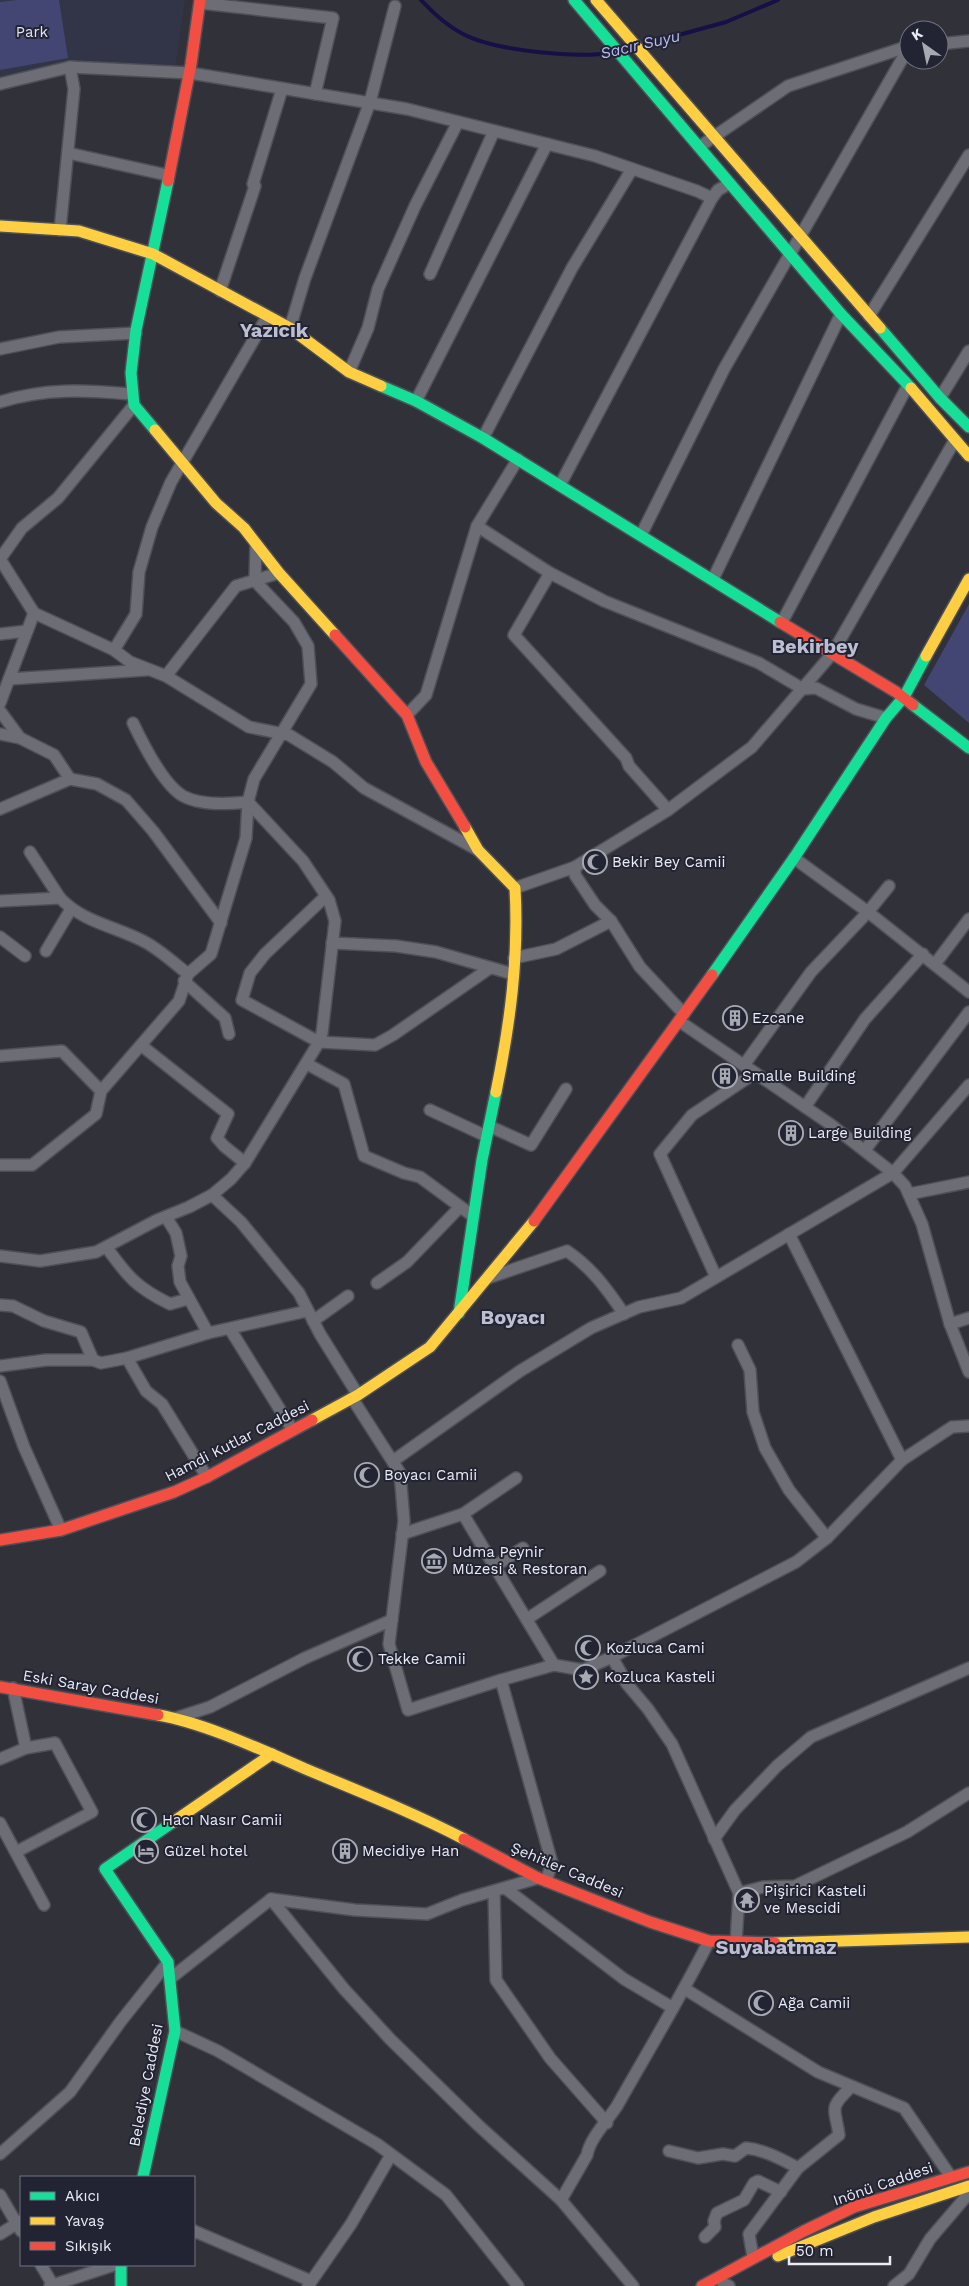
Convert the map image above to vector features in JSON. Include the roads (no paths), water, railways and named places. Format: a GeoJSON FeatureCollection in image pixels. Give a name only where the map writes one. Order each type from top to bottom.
{"type":"FeatureCollection","features":[{"type":"Feature","properties":{"kind":"street"},"geometry":{"type":"LineString","coordinates":[[574,0],[841,314],[886,360],[907,387],[969,456]]}},
{"type":"Feature","properties":{"kind":"street"},"geometry":{"type":"LineString","coordinates":[[596,0],[716,136],[940,398],[969,427]]}},
{"type":"Feature","properties":{"kind":"street"},"geometry":{"type":"LineString","coordinates":[[315,94],[333,18],[200,2],[190,73],[167,175],[136,333],[130,394],[134,405],[216,503],[244,528],[279,573],[407,715],[426,762],[478,850],[515,888],[516,920],[510,1023],[473,1216],[459,1313]]}},
{"type":"Feature","properties":{"kind":"street"},"geometry":{"type":"LineString","coordinates":[[290,328],[305,278],[370,102],[395,6]]}},
{"type":"Feature","properties":{"kind":"street"},"geometry":{"type":"LineString","coordinates":[[949,43],[969,41]]}},
{"type":"Feature","properties":{"kind":"street"},"geometry":{"type":"LineString","coordinates":[[699,147],[788,86],[899,49]]}},
{"type":"Feature","properties":{"kind":"street"},"geometry":{"type":"LineString","coordinates":[[641,535],[724,369],[899,63]]}},
{"type":"Feature","properties":{"kind":"street"},"geometry":{"type":"LineString","coordinates":[[60,230],[74,89],[70,67]]}},
{"type":"Feature","properties":{"kind":"street"},"geometry":{"type":"LineString","coordinates":[[0,84],[70,67],[190,73],[407,109],[547,144],[697,190],[712,198]]}},
{"type":"Feature","properties":{"kind":"street"},"geometry":{"type":"LineString","coordinates":[[220,291],[255,186],[253,184],[256,169],[282,89]]}},
{"type":"Feature","properties":{"kind":"street"},"geometry":{"type":"LineString","coordinates":[[349,372],[368,328],[378,289],[415,206],[458,122]]}},
{"type":"Feature","properties":{"kind":"street"},"geometry":{"type":"LineString","coordinates":[[430,274],[494,131]]}},
{"type":"Feature","properties":{"kind":"street"},"geometry":{"type":"LineString","coordinates":[[416,400],[547,144]]}},
{"type":"Feature","properties":{"kind":"street"},"geometry":{"type":"LineString","coordinates":[[68,153],[116,162],[167,175]]}},
{"type":"Feature","properties":{"kind":"street"},"geometry":{"type":"LineString","coordinates":[[869,316],[969,155]]}},
{"type":"Feature","properties":{"kind":"street"},"geometry":{"type":"LineString","coordinates":[[483,438],[572,268],[632,169]]}},
{"type":"Feature","properties":{"kind":"street"},"geometry":{"type":"LineString","coordinates":[[560,485],[712,198],[718,190],[729,184]]}},
{"type":"Feature","properties":{"kind":"street"},"geometry":{"type":"LineString","coordinates":[[0,226],[79,231],[152,254],[290,328],[349,372],[416,400],[483,438],[782,622],[904,698],[969,748]]}},
{"type":"Feature","properties":{"kind":"street"},"geometry":{"type":"LineString","coordinates":[[714,580],[841,314]]}},
{"type":"Feature","properties":{"kind":"street"},"geometry":{"type":"LineString","coordinates":[[114,650],[136,614],[142,563],[152,527],[171,482],[267,317]]}},
{"type":"Feature","properties":{"kind":"street"},"geometry":{"type":"LineString","coordinates":[[0,349],[59,337],[136,333]]}},
{"type":"Feature","properties":{"kind":"street"},"geometry":{"type":"LineString","coordinates":[[940,398],[969,351]]}},
{"type":"Feature","properties":{"kind":"street"},"geometry":{"type":"LineString","coordinates":[[782,622],[907,387]]}},
{"type":"Feature","properties":{"kind":"street"},"geometry":{"type":"LineString","coordinates":[[0,402],[29,393],[90,391],[130,394]]}},
{"type":"Feature","properties":{"kind":"street"},"geometry":{"type":"LineString","coordinates":[[134,405],[58,498],[22,528],[0,558],[3,567],[34,613],[114,650],[130,662],[166,676],[249,726],[289,735],[333,762],[364,788],[478,850]]}},
{"type":"Feature","properties":{"kind":"street"},"geometry":{"type":"LineString","coordinates":[[515,888],[574,867],[668,810],[752,748],[832,654],[954,440]]}},
{"type":"Feature","properties":{"kind":"street"},"geometry":{"type":"LineString","coordinates":[[407,715],[426,695],[477,526],[518,459]]}},
{"type":"Feature","properties":{"kind":"street"},"geometry":{"type":"LineString","coordinates":[[477,526],[550,573],[604,601],[759,663],[802,689],[816,688],[856,709],[886,718]]}},
{"type":"Feature","properties":{"kind":"street"},"geometry":{"type":"LineString","coordinates":[[0,1165],[32,1165],[96,1114],[101,1091],[142,1046],[179,1001],[186,978],[211,954],[246,838],[248,802],[254,779],[311,684],[308,646],[294,622],[255,581],[256,544]]}},
{"type":"Feature","properties":{"kind":"street"},"geometry":{"type":"LineString","coordinates":[[166,676],[236,586],[279,573]]}},
{"type":"Feature","properties":{"kind":"street"},"geometry":{"type":"LineString","coordinates":[[550,573],[514,635],[626,758],[629,766],[668,810]]}},
{"type":"Feature","properties":{"kind":"street","name":"Hamdi Kutlar Caddesi"},"geometry":{"type":"LineString","coordinates":[[0,1540],[61,1530],[174,1492],[208,1477],[292,1429],[355,1396],[430,1347],[534,1221],[794,858],[886,718],[904,698],[969,579]]}},
{"type":"Feature","properties":{"kind":"street"},"geometry":{"type":"LineString","coordinates":[[0,703],[34,613]]}},
{"type":"Feature","properties":{"kind":"street"},"geometry":{"type":"LineString","coordinates":[[0,634],[27,631]]}},
{"type":"Feature","properties":{"kind":"street"},"geometry":{"type":"LineString","coordinates":[[9,679],[150,670]]}},
{"type":"Feature","properties":{"kind":"street"},"geometry":{"type":"LineString","coordinates":[[0,711],[20,738]]}},
{"type":"Feature","properties":{"kind":"street"},"geometry":{"type":"LineString","coordinates":[[133,724],[159,771],[183,796],[218,806],[248,802]]}},
{"type":"Feature","properties":{"kind":"street"},"geometry":{"type":"LineString","coordinates":[[0,734],[20,738],[54,755],[70,779]]}},
{"type":"Feature","properties":{"kind":"street"},"geometry":{"type":"LineString","coordinates":[[0,809],[70,779],[97,784],[126,800],[153,831],[221,923]]}},
{"type":"Feature","properties":{"kind":"street"},"geometry":{"type":"LineString","coordinates":[[0,1256],[40,1261],[96,1252],[107,1248],[140,1228],[212,1194],[231,1179],[245,1163],[307,1064],[322,1033],[335,922],[326,896],[302,860],[248,802]]}},
{"type":"Feature","properties":{"kind":"street"},"geometry":{"type":"LineString","coordinates":[[30,852],[60,898],[70,909],[98,924],[126,932],[147,943],[186,978],[225,1018],[229,1034]]}},
{"type":"Feature","properties":{"kind":"street"},"geometry":{"type":"LineString","coordinates":[[794,858],[923,954],[969,992]]}},
{"type":"Feature","properties":{"kind":"street"},"geometry":{"type":"LineString","coordinates":[[574,867],[575,875],[590,897],[611,921],[640,967],[681,1017],[744,1065],[865,1150],[893,1173],[905,1186],[922,1224],[950,1324],[969,1372]]}},
{"type":"Feature","properties":{"kind":"street"},"geometry":{"type":"LineString","coordinates":[[744,1065],[811,972],[868,912],[889,886]]}},
{"type":"Feature","properties":{"kind":"street"},"geometry":{"type":"LineString","coordinates":[[326,896],[265,954],[250,973],[242,1000],[319,1042],[375,1045],[393,1035],[490,968]]}},
{"type":"Feature","properties":{"kind":"street"},"geometry":{"type":"LineString","coordinates":[[0,901],[60,898]]}},
{"type":"Feature","properties":{"kind":"street"},"geometry":{"type":"LineString","coordinates":[[46,950],[70,909]]}},
{"type":"Feature","properties":{"kind":"street"},"geometry":{"type":"LineString","coordinates":[[935,964],[969,919]]}},
{"type":"Feature","properties":{"kind":"street"},"geometry":{"type":"LineString","coordinates":[[514,958],[556,950],[611,921]]}},
{"type":"Feature","properties":{"kind":"street"},"geometry":{"type":"LineString","coordinates":[[0,937],[25,956]]}},
{"type":"Feature","properties":{"kind":"street"},"geometry":{"type":"LineString","coordinates":[[332,942],[396,946],[436,952],[513,974]]}},
{"type":"Feature","properties":{"kind":"street"},"geometry":{"type":"LineString","coordinates":[[805,1107],[865,1019],[923,954]]}},
{"type":"Feature","properties":{"kind":"street"},"geometry":{"type":"LineString","coordinates":[[865,1150],[969,1012]]}},
{"type":"Feature","properties":{"kind":"street"},"geometry":{"type":"LineString","coordinates":[[142,1046],[228,1114],[217,1138],[245,1163]]}},
{"type":"Feature","properties":{"kind":"street"},"geometry":{"type":"LineString","coordinates":[[0,1056],[62,1051],[101,1091]]}},
{"type":"Feature","properties":{"kind":"street"},"geometry":{"type":"LineString","coordinates":[[307,1064],[344,1084],[364,1156],[404,1173],[420,1177],[473,1216]]}},
{"type":"Feature","properties":{"kind":"street"},"geometry":{"type":"LineString","coordinates":[[716,1277],[660,1154],[692,1115],[756,1073]]}},
{"type":"Feature","properties":{"kind":"street"},"geometry":{"type":"LineString","coordinates":[[393,1461],[520,1371],[592,1328],[639,1308],[681,1298],[893,1173],[969,1084]]}},
{"type":"Feature","properties":{"kind":"street"},"geometry":{"type":"LineString","coordinates":[[430,1110],[531,1144],[566,1088]]}},
{"type":"Feature","properties":{"kind":"street"},"geometry":{"type":"LineString","coordinates":[[909,1194],[969,1182]]}},
{"type":"Feature","properties":{"kind":"street"},"geometry":{"type":"LineString","coordinates":[[212,1194],[241,1222],[299,1293],[310,1316],[400,1473],[404,1521],[390,1644],[408,1710],[501,1680],[554,1666],[583,1670],[612,1657],[796,1562],[827,1538],[902,1460],[952,1427],[969,1426]]}},
{"type":"Feature","properties":{"kind":"street"},"geometry":{"type":"LineString","coordinates":[[376,1283],[407,1262],[460,1207]]}},
{"type":"Feature","properties":{"kind":"street"},"geometry":{"type":"LineString","coordinates":[[166,1217],[176,1233],[181,1256],[178,1266],[180,1282],[208,1333]]}},
{"type":"Feature","properties":{"kind":"street"},"geometry":{"type":"LineString","coordinates":[[789,1234],[902,1460]]}},
{"type":"Feature","properties":{"kind":"street"},"geometry":{"type":"LineString","coordinates":[[107,1248],[133,1282],[143,1290],[170,1304],[188,1299]]}},
{"type":"Feature","properties":{"kind":"street"},"geometry":{"type":"LineString","coordinates":[[488,1278],[567,1251],[583,1262],[602,1281],[624,1314]]}},
{"type":"Feature","properties":{"kind":"street"},"geometry":{"type":"LineString","coordinates":[[0,1366],[46,1360],[93,1360],[102,1363],[127,1358],[208,1333],[310,1316],[348,1296]]}},
{"type":"Feature","properties":{"kind":"street"},"geometry":{"type":"LineString","coordinates":[[0,1306],[13,1306],[44,1321],[81,1332],[93,1360]]}},
{"type":"Feature","properties":{"kind":"street"},"geometry":{"type":"LineString","coordinates":[[950,1324],[969,1318]]}},
{"type":"Feature","properties":{"kind":"street"},"geometry":{"type":"LineString","coordinates":[[230,1329],[292,1429]]}},
{"type":"Feature","properties":{"kind":"street"},"geometry":{"type":"LineString","coordinates":[[738,1345],[750,1370],[753,1412],[765,1448],[789,1490],[827,1538]]}},
{"type":"Feature","properties":{"kind":"street"},"geometry":{"type":"LineString","coordinates":[[127,1358],[146,1391],[162,1404],[208,1477]]}},
{"type":"Feature","properties":{"kind":"street"},"geometry":{"type":"LineString","coordinates":[[0,1381],[24,1446],[61,1530]]}},
{"type":"Feature","properties":{"kind":"street"},"geometry":{"type":"LineString","coordinates":[[402,1534],[463,1514],[516,1478]]}},
{"type":"Feature","properties":{"kind":"street"},"geometry":{"type":"LineString","coordinates":[[463,1514],[554,1666]]}},
{"type":"Feature","properties":{"kind":"street"},"geometry":{"type":"LineString","coordinates":[[495,1566],[523,1548]]}},
{"type":"Feature","properties":{"kind":"street"},"geometry":{"type":"LineString","coordinates":[[526,1619],[600,1571]]}},
{"type":"Feature","properties":{"kind":"street"},"geometry":{"type":"LineString","coordinates":[[176,1718],[210,1707],[304,1658],[392,1620]]}},
{"type":"Feature","properties":{"kind":"street"},"geometry":{"type":"LineString","coordinates":[[612,1657],[627,1684],[648,1709],[672,1744],[739,1893],[736,1942]]}},
{"type":"Feature","properties":{"kind":"street"},"geometry":{"type":"LineString","coordinates":[[714,1840],[735,1810],[777,1766],[810,1737],[969,1668]]}},
{"type":"Feature","properties":{"kind":"street"},"geometry":{"type":"LineString","coordinates":[[171,1978],[271,1899],[355,1910],[427,1914],[462,1900],[542,1879],[552,1863],[501,1680]]}},
{"type":"Feature","properties":{"kind":"street","name":"Eski Saray Caddesi"},"geometry":{"type":"LineString","coordinates":[[0,1687],[176,1718]]}},
{"type":"Feature","properties":{"kind":"street"},"geometry":{"type":"LineString","coordinates":[[13,1688],[26,1748]]}},
{"type":"Feature","properties":{"kind":"street","name":"Şehitler Caddesi"},"geometry":{"type":"LineString","coordinates":[[176,1718],[272,1754],[434,1823],[542,1879],[650,1922],[709,1941],[797,1944],[969,1937]]}},
{"type":"Feature","properties":{"kind":"street"},"geometry":{"type":"LineString","coordinates":[[0,1759],[26,1748],[55,1743],[92,1812],[16,1852]]}},
{"type":"Feature","properties":{"kind":"street","name":"Belediye Caddesi"},"geometry":{"type":"LineString","coordinates":[[142,2176],[175,2030],[171,1978],[168,1962],[104,1869],[272,1754]]}},
{"type":"Feature","properties":{"kind":"street"},"geometry":{"type":"LineString","coordinates":[[739,1893],[762,1887],[795,1886],[907,1832],[969,1794]]}},
{"type":"Feature","properties":{"kind":"street"},"geometry":{"type":"LineString","coordinates":[[0,1823],[44,1905]]}},
{"type":"Feature","properties":{"kind":"street"},"geometry":{"type":"LineString","coordinates":[[499,1890],[624,1979],[673,2008]]}},
{"type":"Feature","properties":{"kind":"street"},"geometry":{"type":"LineString","coordinates":[[499,1890],[496,1980],[550,2058],[607,2122]]}},
{"type":"Feature","properties":{"kind":"street"},"geometry":{"type":"LineString","coordinates":[[271,1899],[344,1989],[390,2040],[478,2126],[561,2200],[634,2286]]}},
{"type":"Feature","properties":{"kind":"street"},"geometry":{"type":"LineString","coordinates":[[561,2200],[587,2155],[588,2149],[607,2122],[685,1989],[709,1941]]}},
{"type":"Feature","properties":{"kind":"street"},"geometry":{"type":"LineString","coordinates":[[0,2154],[70,2092],[121,2021],[168,1962]]}},
{"type":"Feature","properties":{"kind":"street"},"geometry":{"type":"LineString","coordinates":[[685,1989],[818,2072],[904,2108],[951,2177]]}},
{"type":"Feature","properties":{"kind":"street"},"geometry":{"type":"LineString","coordinates":[[175,2030],[218,2051],[391,2154],[446,2195],[518,2286]]}},
{"type":"Feature","properties":{"kind":"street"},"geometry":{"type":"LineString","coordinates":[[753,2257],[749,2234],[798,2168],[839,2136],[833,2110],[838,2100],[851,2087]]}},
{"type":"Feature","properties":{"kind":"street"},"geometry":{"type":"LineString","coordinates":[[669,2152],[698,2158],[723,2154],[735,2156],[746,2148],[754,2148],[772,2154],[798,2168]]}},
{"type":"Feature","properties":{"kind":"street"},"geometry":{"type":"LineString","coordinates":[[195,2231],[310,2284],[351,2224],[391,2154]]}},
{"type":"Feature","properties":{"kind":"street","name":"Inönü Caddesi"},"geometry":{"type":"LineString","coordinates":[[702,2286],[753,2257],[854,2207],[969,2172]]}},
{"type":"Feature","properties":{"kind":"street"},"geometry":{"type":"LineString","coordinates":[[705,2237],[715,2227],[714,2221],[717,2213],[744,2200],[754,2184],[758,2182],[766,2184],[782,2192]]}},
{"type":"Feature","properties":{"kind":"street"},"geometry":{"type":"LineString","coordinates":[[894,2286],[909,2274],[930,2239],[967,2193]]}},
{"type":"Feature","properties":{"kind":"street","name":"Inönü Caddesi"},"geometry":{"type":"LineString","coordinates":[[723,2285],[819,2238],[874,2217],[967,2193]]}},
{"type":"Feature","properties":{"kind":"street"},"geometry":{"type":"LineString","coordinates":[[0,2195],[20,2225],[0,2234]]}},
{"type":"Feature","properties":{"kind":"street"},"geometry":{"type":"LineString","coordinates":[[42,2266],[51,2285],[111,2266]]}},
{"type":"Feature","properties":{"kind":"street"},"geometry":{"type":"LineString","coordinates":[[121,2266],[121,2286]]}},
{"type":"Feature","properties":{"kind":"waterway","name":"Sacır Suyu"},"geometry":{"type":"LineString","coordinates":[[421,0],[451,27],[477,40],[536,52],[577,55],[611,53]]}},
{"type":"Feature","properties":{"kind":"waterway","name":"Sacır Suyu"},"geometry":{"type":"LineString","coordinates":[[642,45],[726,22],[778,0]]}},
{"type":"Feature","properties":{"kind":"place","name":"Bekir Bey Camii"},"geometry":{"type":"Point","coordinates":[595,862]}},
{"type":"Feature","properties":{"kind":"place","name":"Ezcane"},"geometry":{"type":"Point","coordinates":[735,1018]}},
{"type":"Feature","properties":{"kind":"place","name":"Smalle Building"},"geometry":{"type":"Point","coordinates":[725,1076]}},
{"type":"Feature","properties":{"kind":"place","name":"Large Building"},"geometry":{"type":"Point","coordinates":[791,1133]}},
{"type":"Feature","properties":{"kind":"place","name":"Boyacı Camii"},"geometry":{"type":"Point","coordinates":[367,1475]}},
{"type":"Feature","properties":{"kind":"place","name":"Udma Peynir Müzesi & Restoran"},"geometry":{"type":"Point","coordinates":[434,1561]}},
{"type":"Feature","properties":{"kind":"place","name":"Kozluca Cami"},"geometry":{"type":"Point","coordinates":[588,1648]}},
{"type":"Feature","properties":{"kind":"place","name":"Tekke Camii"},"geometry":{"type":"Point","coordinates":[360,1659]}},
{"type":"Feature","properties":{"kind":"place","name":"Kozluca Kasteli"},"geometry":{"type":"Point","coordinates":[586,1677]}},
{"type":"Feature","properties":{"kind":"place","name":"Hacı Nasır Camii"},"geometry":{"type":"Point","coordinates":[144,1820]}},
{"type":"Feature","properties":{"kind":"place","name":"Güzel hotel"},"geometry":{"type":"Point","coordinates":[146,1851]}},
{"type":"Feature","properties":{"kind":"place","name":"Mecidiye Han"},"geometry":{"type":"Point","coordinates":[345,1851]}},
{"type":"Feature","properties":{"kind":"place","name":"Pişirici Kasteli ve Mescidi"},"geometry":{"type":"Point","coordinates":[747,1900]}},
{"type":"Feature","properties":{"kind":"place","name":"Ağa Camii"},"geometry":{"type":"Point","coordinates":[761,2003]}},
{"type":"Feature","properties":{"kind":"district","name":"Yazıcık"},"geometry":{"type":"Point","coordinates":[274,330]}},
{"type":"Feature","properties":{"kind":"district","name":"Bekirbey"},"geometry":{"type":"Point","coordinates":[815,646]}},
{"type":"Feature","properties":{"kind":"district","name":"Boyacı"},"geometry":{"type":"Point","coordinates":[513,1317]}},
{"type":"Feature","properties":{"kind":"district","name":"Suyabatmaz"},"geometry":{"type":"Point","coordinates":[776,1947]}},
{"type":"Feature","properties":{"kind":"park label","name":"Park"},"geometry":{"type":"Point","coordinates":[32,32]}}]}
